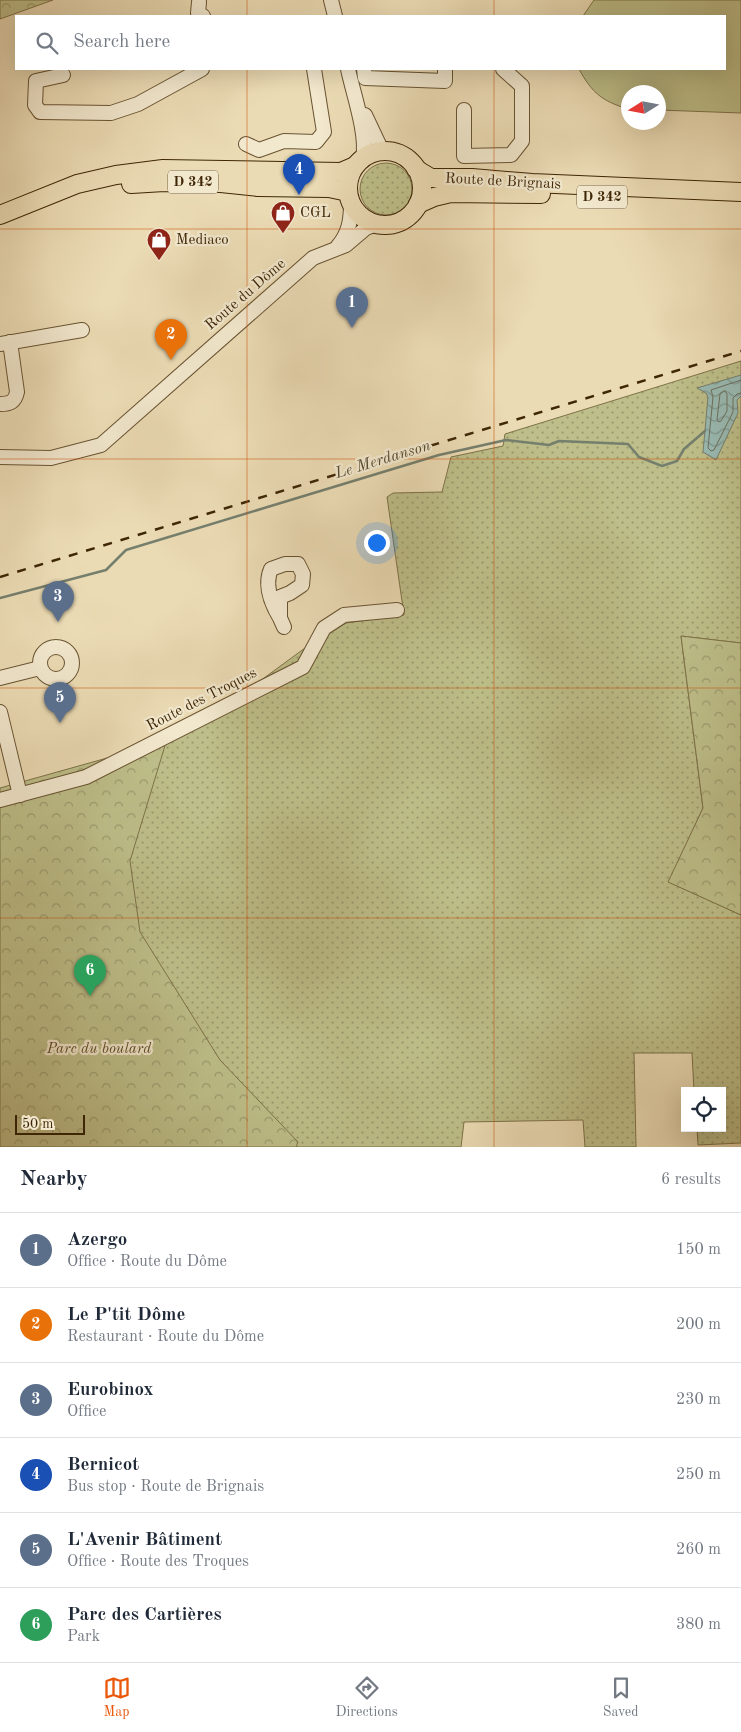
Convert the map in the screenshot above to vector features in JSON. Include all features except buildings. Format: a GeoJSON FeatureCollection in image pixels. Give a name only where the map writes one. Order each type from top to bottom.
{"type":"FeatureCollection","features":[{"type":"Feature","properties":{"kind":"main road"},"geometry":{"type":"LineString","coordinates":[[382,151],[395,152],[406,157],[416,169],[422,187],[418,204],[409,217],[400,223],[388,225],[366,220],[357,212],[350,197],[351,174],[359,162],[372,153],[382,151]]}},
{"type":"Feature","properties":{"kind":"main road","name":"D 342"},"geometry":{"type":"LineString","coordinates":[[3,212],[39,200],[77,184],[116,175],[163,169],[341,172],[359,162]]}},
{"type":"Feature","properties":{"kind":"main road","name":"Route de Brignais"},"geometry":{"type":"LineString","coordinates":[[416,169],[432,178],[472,178],[542,184],[741,192]]}},
{"type":"Feature","properties":{"kind":"main road","name":"D 342"},"geometry":{"type":"LineString","coordinates":[[39,200],[119,185],[164,182],[221,183],[258,187],[329,188],[350,197]]}},
{"type":"Feature","properties":{"kind":"main road","name":"Route de Brignais"},"geometry":{"type":"LineString","coordinates":[[418,204],[444,194],[468,192],[741,202]]}},
{"type":"Feature","properties":{"kind":"street"},"geometry":{"type":"LineString","coordinates":[[331,0],[335,15]]}},
{"type":"Feature","properties":{"kind":"street"},"geometry":{"type":"LineString","coordinates":[[199,2],[198,13],[201,15]]}},
{"type":"Feature","properties":{"kind":"street"},"geometry":{"type":"LineString","coordinates":[[64,75],[36,80],[36,105],[40,112],[111,114],[138,104],[200,70]]}},
{"type":"Feature","properties":{"kind":"street"},"geometry":{"type":"LineString","coordinates":[[246,144],[259,150],[284,141],[316,142],[324,132],[314,70]]}},
{"type":"Feature","properties":{"kind":"street"},"geometry":{"type":"LineString","coordinates":[[348,70],[364,136],[365,149],[359,162]]}},
{"type":"Feature","properties":{"kind":"street"},"geometry":{"type":"LineString","coordinates":[[364,70],[365,78],[445,81],[445,70]]}},
{"type":"Feature","properties":{"kind":"street"},"geometry":{"type":"LineString","coordinates":[[464,110],[464,156],[511,155],[522,141],[522,86],[504,70]]}},
{"type":"Feature","properties":{"kind":"street"},"geometry":{"type":"LineString","coordinates":[[352,89],[382,151]]}},
{"type":"Feature","properties":{"kind":"street"},"geometry":{"type":"LineString","coordinates":[[336,248],[347,232],[351,219],[350,197]]}},
{"type":"Feature","properties":{"kind":"street","name":"Route du Dôme"},"geometry":{"type":"LineString","coordinates":[[0,457],[51,458],[101,445],[313,258],[346,244],[366,228],[377,224]]}},
{"type":"Feature","properties":{"kind":"street"},"geometry":{"type":"LineString","coordinates":[[0,404],[10,404],[16,398],[17,392],[5,343],[82,330]]}},
{"type":"Feature","properties":{"kind":"street","name":"Route des Troques"},"geometry":{"type":"LineString","coordinates":[[0,800],[86,777],[303,667],[324,628],[344,615],[397,610]]}},
{"type":"Feature","properties":{"kind":"street"},"geometry":{"type":"LineString","coordinates":[[0,678],[40,668]]}},
{"type":"Feature","properties":{"kind":"street"},"geometry":{"type":"LineString","coordinates":[[0,712],[20,795]]}},
{"type":"Feature","properties":{"kind":"green space"},"geometry":{"type":"Polygon","coordinates":[[[0,0],[53,0],[0,19],[0,0]]]}},
{"type":"Feature","properties":{"kind":"green space"},"geometry":{"type":"Polygon","coordinates":[[[594,0],[741,0],[741,113],[666,110],[666,85],[621,85],[621,107],[604,99],[593,90],[580,70],[726,70],[726,15],[584,15],[594,0]]]}},
{"type":"Feature","properties":{"kind":"green space"},"geometry":{"type":"Polygon","coordinates":[[[386,163],[396,165],[404,171],[410,179],[412,189],[410,199],[404,207],[396,213],[386,215],[376,213],[368,207],[362,199],[360,189],[362,179],[368,171],[376,165],[386,163]]]}},
{"type":"Feature","properties":{"kind":"green space"},"geometry":{"type":"Polygon","coordinates":[[[741,361],[741,643],[681,636],[703,808],[669,882],[741,915],[741,1143],[698,1145],[697,1132],[726,1132],[726,1087],[694,1087],[692,1053],[634,1053],[636,1147],[585,1147],[583,1120],[464,1122],[461,1147],[0,1147],[0,800],[200,725],[305,648],[346,623],[404,615],[387,497],[393,493],[442,492],[451,457],[503,446],[505,434],[741,361]]]}},
{"type":"Feature","properties":{"kind":"green space"},"geometry":{"type":"Polygon","coordinates":[[[681,636],[741,643],[741,915],[668,882],[703,808],[681,636]]]}},
{"type":"Feature","properties":{"kind":"green space","name":"Parc du boulard"},"geometry":{"type":"Polygon","coordinates":[[[167,739],[130,861],[140,932],[220,1060],[298,1142],[296,1147],[0,1147],[0,788],[150,746],[167,739]]]}},
{"type":"Feature","properties":{"kind":"water"},"geometry":{"type":"Polygon","coordinates":[[[741,375],[741,396],[737,400],[738,413],[716,460],[703,452],[708,397],[706,393],[697,388],[741,375]]]}},
{"type":"Feature","properties":{"kind":"waterway","name":"Le Merdanson"},"geometry":{"type":"LineString","coordinates":[[0,598],[106,570],[126,550],[439,455],[506,440],[549,445],[559,441],[628,444],[639,457],[662,466],[677,461],[684,449],[705,431]]}},
{"type":"Feature","properties":{"kind":"railway"},"geometry":{"type":"LineString","coordinates":[[0,577],[741,351]]}},
{"type":"Feature","properties":{"kind":"place","name":"Bernicot"},"geometry":{"type":"Point","coordinates":[299,195]}},
{"type":"Feature","properties":{"kind":"place","name":"CGL"},"geometry":{"type":"Point","coordinates":[283,234]}},
{"type":"Feature","properties":{"kind":"place","name":"Mediaco"},"geometry":{"type":"Point","coordinates":[159,261]}},
{"type":"Feature","properties":{"kind":"place","name":"Azergo"},"geometry":{"type":"Point","coordinates":[352,328]}},
{"type":"Feature","properties":{"kind":"place","name":"Le P'tit Dôme"},"geometry":{"type":"Point","coordinates":[171,360]}},
{"type":"Feature","properties":{"kind":"place","name":"Eurobinox"},"geometry":{"type":"Point","coordinates":[58,622]}},
{"type":"Feature","properties":{"kind":"place","name":"L'Avenir Bâtiment"},"geometry":{"type":"Point","coordinates":[60,723]}},
{"type":"Feature","properties":{"kind":"place","name":"Parc des Cartières"},"geometry":{"type":"Point","coordinates":[90,996]}}]}
